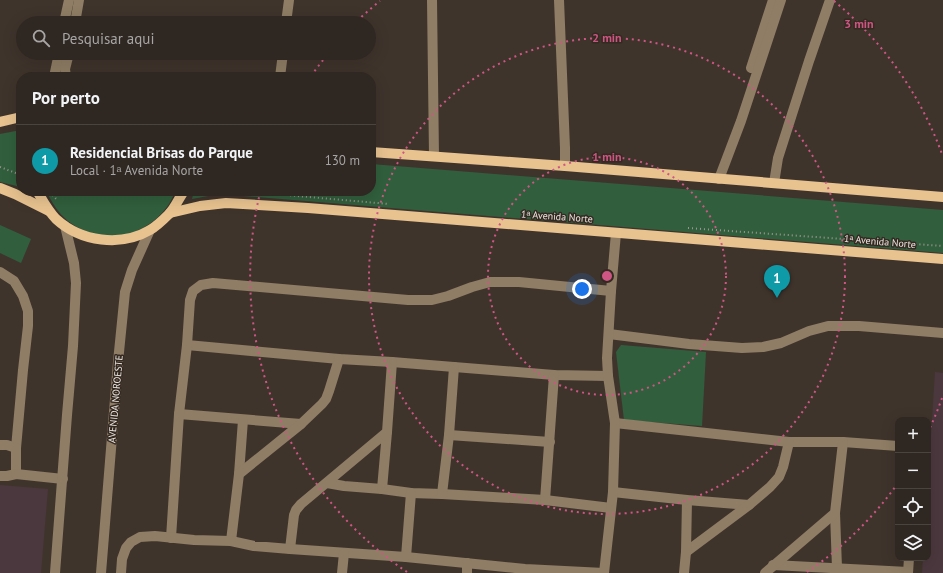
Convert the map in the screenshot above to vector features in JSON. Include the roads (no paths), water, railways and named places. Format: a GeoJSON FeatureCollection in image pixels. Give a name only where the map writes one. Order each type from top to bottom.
{"type":"FeatureCollection","features":[{"type":"Feature","properties":{"kind":"main road"},"geometry":{"type":"LineString","coordinates":[[0,122],[16,118]]}},
{"type":"Feature","properties":{"kind":"main road"},"geometry":{"type":"LineString","coordinates":[[376,152],[565,166],[943,197]]}},
{"type":"Feature","properties":{"kind":"main road"},"geometry":{"type":"LineString","coordinates":[[0,188],[16,194]]}},
{"type":"Feature","properties":{"kind":"main road"},"geometry":{"type":"LineString","coordinates":[[19,196],[49,211]]}},
{"type":"Feature","properties":{"kind":"main road"},"geometry":{"type":"LineString","coordinates":[[40,196],[49,211],[65,226],[85,236],[107,240],[130,238],[150,230],[170,213],[181,196]]}},
{"type":"Feature","properties":{"kind":"main road","name":"1ᵃ Avenida Norte"},"geometry":{"type":"LineString","coordinates":[[170,213],[200,206],[226,203],[616,232],[943,259]]}},
{"type":"Feature","properties":{"kind":"street"},"geometry":{"type":"LineString","coordinates":[[66,16],[69,0]]}},
{"type":"Feature","properties":{"kind":"street"},"geometry":{"type":"LineString","coordinates":[[76,16],[79,0]]}},
{"type":"Feature","properties":{"kind":"street"},"geometry":{"type":"LineString","coordinates":[[287,16],[289,0]]}},
{"type":"Feature","properties":{"kind":"street"},"geometry":{"type":"LineString","coordinates":[[432,0],[434,156]]}},
{"type":"Feature","properties":{"kind":"street"},"geometry":{"type":"LineString","coordinates":[[559,0],[565,166]]}},
{"type":"Feature","properties":{"kind":"street"},"geometry":{"type":"LineString","coordinates":[[717,179],[773,0]]}},
{"type":"Feature","properties":{"kind":"street"},"geometry":{"type":"LineString","coordinates":[[717,179],[741,122],[781,0]]}},
{"type":"Feature","properties":{"kind":"street"},"geometry":{"type":"LineString","coordinates":[[774,184],[778,158],[830,0]]}},
{"type":"Feature","properties":{"kind":"street"},"geometry":{"type":"LineString","coordinates":[[55,72],[58,60]]}},
{"type":"Feature","properties":{"kind":"street"},"geometry":{"type":"LineString","coordinates":[[65,72],[67,60]]}},
{"type":"Feature","properties":{"kind":"street"},"geometry":{"type":"LineString","coordinates":[[281,72],[282,60]]}},
{"type":"Feature","properties":{"kind":"street"},"geometry":{"type":"LineString","coordinates":[[56,573],[73,346],[76,283],[74,263],[65,226]]}},
{"type":"Feature","properties":{"kind":"street","name":"AVENIDA NOROESTE"},"geometry":{"type":"LineString","coordinates":[[101,573],[125,292],[132,270],[150,230]]}},
{"type":"Feature","properties":{"kind":"street"},"geometry":{"type":"LineString","coordinates":[[121,573],[122,559],[126,548],[131,542],[147,536],[231,541],[254,546],[406,557],[467,568],[604,573],[613,492],[615,423],[608,376],[607,358],[616,232]]}},
{"type":"Feature","properties":{"kind":"street"},"geometry":{"type":"LineString","coordinates":[[0,272],[14,281],[28,311],[28,326],[16,448],[16,474]]}},
{"type":"Feature","properties":{"kind":"street"},"geometry":{"type":"LineString","coordinates":[[171,538],[190,300],[193,291],[201,285],[213,283],[408,300],[432,300],[490,282],[519,282],[611,291]]}},
{"type":"Feature","properties":{"kind":"street"},"geometry":{"type":"LineString","coordinates":[[608,334],[689,344],[749,348],[781,343],[809,331],[828,326],[859,326],[943,333]]}},
{"type":"Feature","properties":{"kind":"street"},"geometry":{"type":"LineString","coordinates":[[187,345],[339,359],[554,375],[608,376]]}},
{"type":"Feature","properties":{"kind":"street"},"geometry":{"type":"LineString","coordinates":[[239,474],[322,404],[326,398],[339,359]]}},
{"type":"Feature","properties":{"kind":"street"},"geometry":{"type":"LineString","coordinates":[[382,489],[388,432],[392,362]]}},
{"type":"Feature","properties":{"kind":"street"},"geometry":{"type":"LineString","coordinates":[[442,494],[449,435],[454,367]]}},
{"type":"Feature","properties":{"kind":"street"},"geometry":{"type":"LineString","coordinates":[[545,500],[554,375]]}},
{"type":"Feature","properties":{"kind":"street"},"geometry":{"type":"LineString","coordinates":[[180,414],[300,424]]}},
{"type":"Feature","properties":{"kind":"street"},"geometry":{"type":"LineString","coordinates":[[231,541],[239,474],[243,420]]}},
{"type":"Feature","properties":{"kind":"street"},"geometry":{"type":"LineString","coordinates":[[615,423],[790,442],[843,442],[895,446]]}},
{"type":"Feature","properties":{"kind":"street"},"geometry":{"type":"LineString","coordinates":[[290,549],[294,515],[301,504],[388,432]]}},
{"type":"Feature","properties":{"kind":"street"},"geometry":{"type":"LineString","coordinates":[[449,435],[550,442]]}},
{"type":"Feature","properties":{"kind":"street"},"geometry":{"type":"LineString","coordinates":[[686,552],[749,504],[779,477],[790,442]]}},
{"type":"Feature","properties":{"kind":"street"},"geometry":{"type":"LineString","coordinates":[[837,568],[835,513],[843,442]]}},
{"type":"Feature","properties":{"kind":"street"},"geometry":{"type":"LineString","coordinates":[[0,445],[7,445],[16,448]]}},
{"type":"Feature","properties":{"kind":"street"},"geometry":{"type":"LineString","coordinates":[[0,476],[16,474],[63,479]]}},
{"type":"Feature","properties":{"kind":"street"},"geometry":{"type":"LineString","coordinates":[[327,484],[411,493],[545,500],[611,508]]}},
{"type":"Feature","properties":{"kind":"street"},"geometry":{"type":"LineString","coordinates":[[613,492],[687,500],[749,504]]}},
{"type":"Feature","properties":{"kind":"street"},"geometry":{"type":"LineString","coordinates":[[406,557],[411,493]]}},
{"type":"Feature","properties":{"kind":"street"},"geometry":{"type":"LineString","coordinates":[[684,573],[687,500]]}},
{"type":"Feature","properties":{"kind":"street"},"geometry":{"type":"LineString","coordinates":[[765,573],[835,513]]}},
{"type":"Feature","properties":{"kind":"street"},"geometry":{"type":"LineString","coordinates":[[342,573],[344,553]]}},
{"type":"Feature","properties":{"kind":"street"},"geometry":{"type":"LineString","coordinates":[[773,565],[908,573],[910,561]]}},
{"type":"Feature","properties":{"kind":"place","name":"Residencial Brisas do Parque"},"geometry":{"type":"Point","coordinates":[777,298]}}]}
